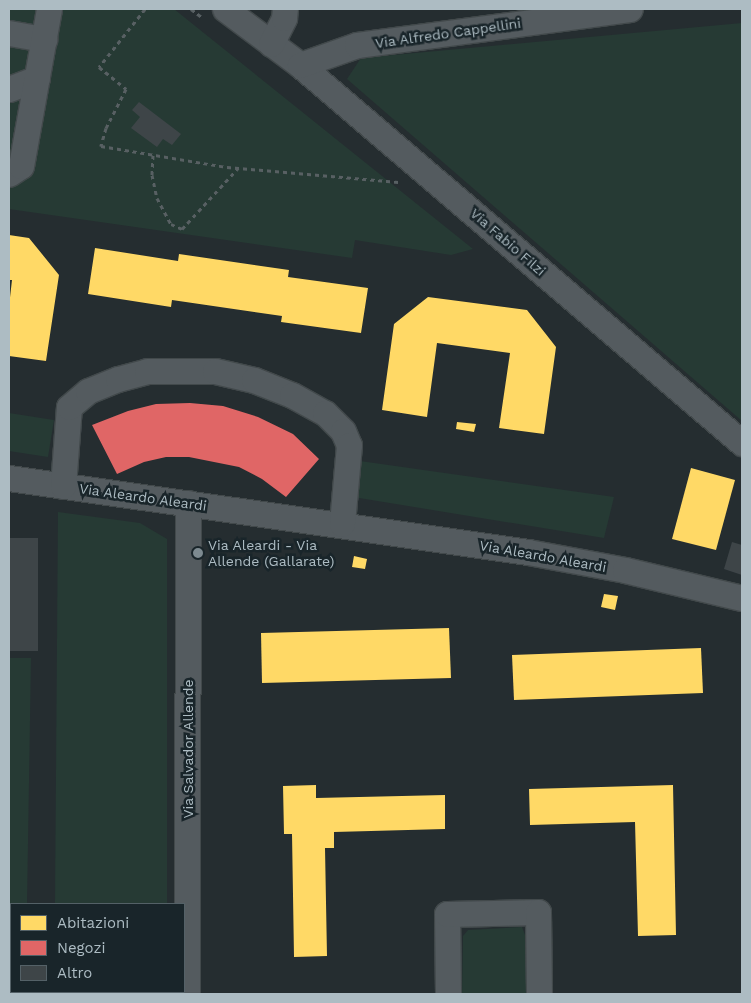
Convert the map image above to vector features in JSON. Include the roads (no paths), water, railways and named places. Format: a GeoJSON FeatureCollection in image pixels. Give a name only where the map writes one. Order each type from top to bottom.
{"type":"FeatureCollection","features":[{"type":"Feature","properties":{"kind":"street"},"geometry":{"type":"LineString","coordinates":[[9,174],[21,166],[49,9]]}},
{"type":"Feature","properties":{"kind":"street","name":"Via Fabio Filzi"},"geometry":{"type":"LineString","coordinates":[[226,9],[300,65],[742,443]]}},
{"type":"Feature","properties":{"kind":"street"},"geometry":{"type":"LineString","coordinates":[[271,44],[284,18],[285,9]]}},
{"type":"Feature","properties":{"kind":"street","name":"Via Alfredo Cappellini"},"geometry":{"type":"LineString","coordinates":[[300,65],[357,45],[512,16],[628,9]]}},
{"type":"Feature","properties":{"kind":"street"},"geometry":{"type":"LineString","coordinates":[[9,33],[44,39]]}},
{"type":"Feature","properties":{"kind":"street"},"geometry":{"type":"LineString","coordinates":[[9,89],[37,78]]}},
{"type":"Feature","properties":{"kind":"street","name":"Via Aleardo Aleardi"},"geometry":{"type":"LineString","coordinates":[[63,486],[69,407],[88,391],[118,379],[147,371],[215,371],[254,380],[292,395],[325,413],[343,431],[349,445],[342,524]]}},
{"type":"Feature","properties":{"kind":"street","name":"Via Aleardo Aleardi"},"geometry":{"type":"LineString","coordinates":[[9,478],[528,552],[625,570],[742,598]]}},
{"type":"Feature","properties":{"kind":"street","name":"Via Salvador Allende"},"geometry":{"type":"LineString","coordinates":[[187,994],[188,503]]}},
{"type":"Feature","properties":{"kind":"street"},"geometry":{"type":"LineString","coordinates":[[448,994],[447,914],[538,912],[539,994]]}},
{"type":"Feature","properties":{"kind":"place","name":"Via Aleardi - Via Allende (Gallarate)"},"geometry":{"type":"Point","coordinates":[198,553]}}]}
